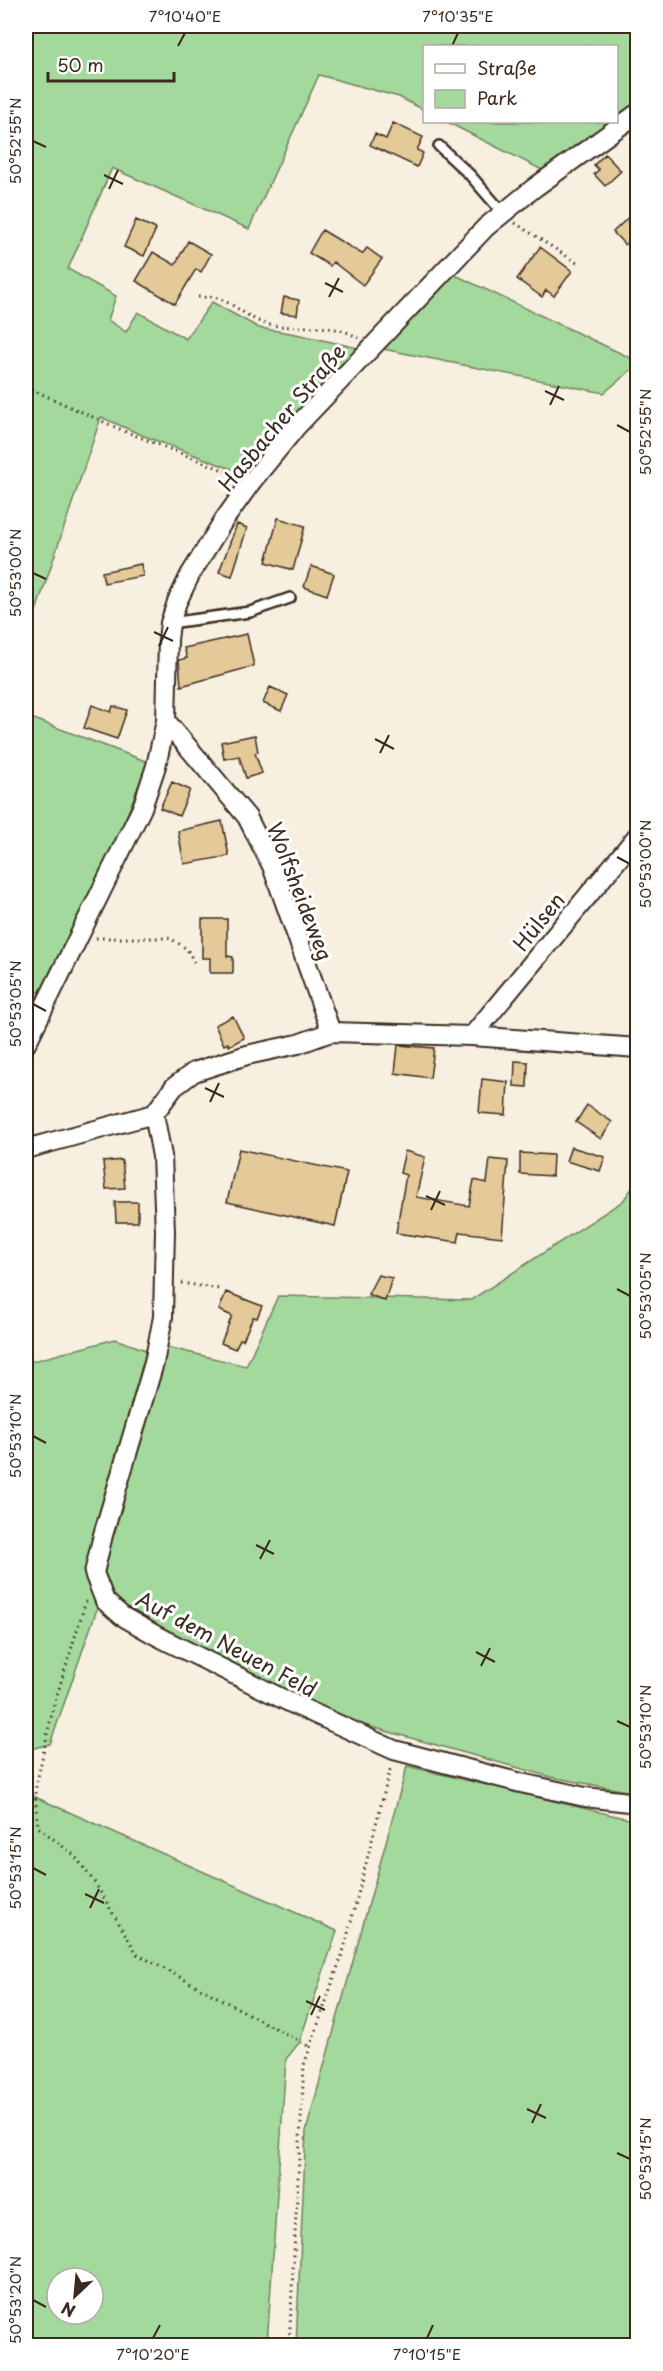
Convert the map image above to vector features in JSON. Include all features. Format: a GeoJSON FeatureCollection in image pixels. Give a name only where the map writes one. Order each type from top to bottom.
{"type":"FeatureCollection","features":[{"type":"Feature","properties":{"kind":"street","name":"Hasbacher Straße"},"geometry":{"type":"LineString","coordinates":[[26,1044],[142,808],[156,766],[166,721],[167,649],[170,623],[177,602],[196,566],[252,481],[296,428],[470,243],[503,213],[638,113]]}},
{"type":"Feature","properties":{"kind":"street","name":"Wolfsheideweg"},"geometry":{"type":"LineString","coordinates":[[166,721],[248,817],[272,866],[331,1032]]}},
{"type":"Feature","properties":{"kind":"street","name":"Hülsen"},"geometry":{"type":"LineString","coordinates":[[472,1036],[638,835]]}},
{"type":"Feature","properties":{"kind":"street"},"geometry":{"type":"LineString","coordinates":[[26,1149],[154,1114],[174,1087],[194,1072],[247,1055],[298,1044],[331,1032],[472,1036],[638,1048]]}},
{"type":"Feature","properties":{"kind":"street"},"geometry":{"type":"LineString","coordinates":[[94,1573],[154,1363],[163,1317],[165,1281],[162,1156],[154,1114]]}},
{"type":"Feature","properties":{"kind":"street","name":"Auf dem Neuen Feld"},"geometry":{"type":"LineString","coordinates":[[94,1573],[105,1601],[131,1621],[289,1702],[394,1750],[585,1797],[638,1803]]}},
{"type":"Feature","properties":{"kind":"lane"},"geometry":{"type":"LineString","coordinates":[[439,146],[470,175],[503,213]]}},
{"type":"Feature","properties":{"kind":"lane"},"geometry":{"type":"LineString","coordinates":[[170,623],[250,612],[290,598]]}},
{"type":"Feature","properties":{"kind":"path"},"geometry":{"type":"LineString","coordinates":[[503,213],[522,228],[576,262]]}},
{"type":"Feature","properties":{"kind":"path"},"geometry":{"type":"LineString","coordinates":[[198,297],[217,298],[260,322],[271,325],[330,328],[349,332],[371,347]]}},
{"type":"Feature","properties":{"kind":"path"},"geometry":{"type":"LineString","coordinates":[[26,387],[124,431],[252,481]]}},
{"type":"Feature","properties":{"kind":"path"},"geometry":{"type":"LineString","coordinates":[[77,938],[170,938],[187,949],[194,962]]}},
{"type":"Feature","properties":{"kind":"path"},"geometry":{"type":"LineString","coordinates":[[165,1281],[220,1289]]}},
{"type":"Feature","properties":{"kind":"path"},"geometry":{"type":"LineString","coordinates":[[94,1573],[53,1708],[35,1791],[38,1827],[75,1857],[95,1883],[137,1954],[310,2047]]}},
{"type":"Feature","properties":{"kind":"path"},"geometry":{"type":"LineString","coordinates":[[289,2346],[304,2065],[344,1949],[385,1796],[394,1750]]}},
{"type":"Feature","properties":{"kind":"green space"},"geometry":{"type":"Polygon","coordinates":[[[26,26],[637,26],[637,120],[558,178],[449,123],[618,123],[618,45],[423,45],[423,109],[399,97],[319,75],[249,229],[112,168],[68,269],[116,296],[108,320],[126,332],[138,312],[186,339],[212,302],[259,328],[358,348],[245,474],[144,436],[101,417],[26,641],[26,26]]]}},
{"type":"Feature","properties":{"kind":"green space"},"geometry":{"type":"Polygon","coordinates":[[[451,273],[637,361],[637,365],[604,393],[383,349],[451,273]]]}},
{"type":"Feature","properties":{"kind":"green space"},"geometry":{"type":"Polygon","coordinates":[[[26,716],[148,762],[121,830],[26,1020],[26,716]]]}},
{"type":"Feature","properties":{"kind":"green space"},"geometry":{"type":"Polygon","coordinates":[[[637,1181],[637,1793],[551,1777],[357,1723],[167,1636],[116,1601],[105,1573],[108,1538],[166,1347],[246,1366],[278,1296],[471,1300],[623,1201],[637,1181]]]}},
{"type":"Feature","properties":{"kind":"green space"},"geometry":{"type":"Polygon","coordinates":[[[115,1339],[146,1350],[92,1558],[90,1582],[97,1609],[50,1744],[26,1750],[26,1363],[115,1339]]]}},
{"type":"Feature","properties":{"kind":"green space"},"geometry":{"type":"Polygon","coordinates":[[[407,1766],[637,1821],[637,2345],[296,2345],[306,2131],[407,1766]]]}},
{"type":"Feature","properties":{"kind":"green space"},"geometry":{"type":"Polygon","coordinates":[[[26,1793],[337,1931],[299,2043],[286,2059],[267,2345],[26,2345],[26,1793]]]}},
{"type":"Feature","properties":{"kind":"building"},"geometry":{"type":"Polygon","coordinates":[[[393,123],[423,137],[417,150],[423,153],[417,167],[370,145],[375,134],[386,139],[393,123]]]}},
{"type":"Feature","properties":{"kind":"building"},"geometry":{"type":"Polygon","coordinates":[[[605,154],[621,171],[605,186],[594,174],[599,170],[594,165],[605,154]]]}},
{"type":"Feature","properties":{"kind":"building"},"geometry":{"type":"Polygon","coordinates":[[[638,208],[638,233],[625,245],[613,232],[638,208]]]}},
{"type":"Feature","properties":{"kind":"building"},"geometry":{"type":"Polygon","coordinates":[[[136,220],[156,229],[144,256],[124,247],[136,220]]]}},
{"type":"Feature","properties":{"kind":"building"},"geometry":{"type":"Polygon","coordinates":[[[322,230],[362,254],[367,248],[382,259],[363,285],[333,262],[330,266],[309,253],[322,230]]]}},
{"type":"Feature","properties":{"kind":"building"},"geometry":{"type":"Polygon","coordinates":[[[188,241],[211,254],[201,272],[196,269],[175,304],[136,281],[153,252],[175,265],[188,241]]]}},
{"type":"Feature","properties":{"kind":"building"},"geometry":{"type":"Polygon","coordinates":[[[540,247],[572,271],[554,296],[546,290],[542,297],[517,279],[540,247]]]}},
{"type":"Feature","properties":{"kind":"building"},"geometry":{"type":"Polygon","coordinates":[[[284,297],[299,300],[297,315],[281,313],[284,297]]]}},
{"type":"Feature","properties":{"kind":"building"},"geometry":{"type":"Polygon","coordinates":[[[278,518],[305,526],[293,570],[266,562],[278,518]]]}},
{"type":"Feature","properties":{"kind":"building"},"geometry":{"type":"Polygon","coordinates":[[[237,524],[247,528],[232,576],[219,572],[237,524]]]}},
{"type":"Feature","properties":{"kind":"building"},"geometry":{"type":"Polygon","coordinates":[[[141,564],[143,576],[104,583],[102,572],[141,564]]]}},
{"type":"Feature","properties":{"kind":"building"},"geometry":{"type":"Polygon","coordinates":[[[311,566],[334,574],[327,595],[304,587],[311,566]]]}},
{"type":"Feature","properties":{"kind":"building"},"geometry":{"type":"Polygon","coordinates":[[[247,634],[254,666],[181,686],[179,660],[187,658],[184,648],[247,634]]]}},
{"type":"Feature","properties":{"kind":"building"},"geometry":{"type":"Polygon","coordinates":[[[270,687],[288,695],[281,711],[263,703],[270,687]]]}},
{"type":"Feature","properties":{"kind":"building"},"geometry":{"type":"Polygon","coordinates":[[[92,705],[111,712],[113,706],[127,710],[117,739],[84,728],[92,705]]]}},
{"type":"Feature","properties":{"kind":"building"},"geometry":{"type":"Polygon","coordinates":[[[255,735],[258,752],[255,753],[262,773],[246,778],[239,756],[224,759],[221,742],[255,735]]]}},
{"type":"Feature","properties":{"kind":"building"},"geometry":{"type":"Polygon","coordinates":[[[172,782],[190,790],[179,816],[160,808],[172,782]]]}},
{"type":"Feature","properties":{"kind":"building"},"geometry":{"type":"Polygon","coordinates":[[[222,821],[229,856],[184,864],[178,831],[222,821]]]}},
{"type":"Feature","properties":{"kind":"building"},"geometry":{"type":"Polygon","coordinates":[[[202,919],[227,919],[227,956],[233,957],[233,973],[210,973],[210,958],[202,958],[202,919]]]}},
{"type":"Feature","properties":{"kind":"building"},"geometry":{"type":"Polygon","coordinates":[[[233,1016],[244,1038],[229,1046],[228,1043],[224,1045],[215,1025],[233,1016]]]}},
{"type":"Feature","properties":{"kind":"building"},"geometry":{"type":"Polygon","coordinates":[[[398,1045],[434,1048],[430,1078],[395,1073],[398,1045]]]}},
{"type":"Feature","properties":{"kind":"building"},"geometry":{"type":"Polygon","coordinates":[[[515,1061],[528,1062],[527,1087],[514,1086],[515,1061]]]}},
{"type":"Feature","properties":{"kind":"building"},"geometry":{"type":"Polygon","coordinates":[[[482,1079],[508,1082],[506,1115],[479,1113],[482,1079]]]}},
{"type":"Feature","properties":{"kind":"building"},"geometry":{"type":"Polygon","coordinates":[[[587,1105],[612,1122],[601,1139],[576,1122],[587,1105]]]}},
{"type":"Feature","properties":{"kind":"building"},"geometry":{"type":"Polygon","coordinates":[[[571,1147],[605,1157],[600,1171],[566,1161],[571,1147]]]}},
{"type":"Feature","properties":{"kind":"building"},"geometry":{"type":"Polygon","coordinates":[[[239,1149],[347,1172],[335,1226],[227,1202],[239,1149]]]}},
{"type":"Feature","properties":{"kind":"building"},"geometry":{"type":"Polygon","coordinates":[[[405,1151],[425,1157],[416,1197],[469,1206],[474,1180],[487,1183],[490,1159],[508,1161],[502,1237],[460,1232],[458,1242],[396,1233],[406,1175],[400,1173],[405,1151]]]}},
{"type":"Feature","properties":{"kind":"building"},"geometry":{"type":"Polygon","coordinates":[[[520,1153],[553,1155],[552,1176],[520,1174],[520,1153]]]}},
{"type":"Feature","properties":{"kind":"building"},"geometry":{"type":"Polygon","coordinates":[[[122,1160],[125,1188],[106,1189],[103,1162],[122,1160]]]}},
{"type":"Feature","properties":{"kind":"building"},"geometry":{"type":"Polygon","coordinates":[[[115,1202],[138,1202],[138,1222],[116,1222],[115,1202]]]}},
{"type":"Feature","properties":{"kind":"building"},"geometry":{"type":"Polygon","coordinates":[[[378,1275],[392,1278],[385,1301],[368,1294],[378,1275]]]}},
{"type":"Feature","properties":{"kind":"building"},"geometry":{"type":"Polygon","coordinates":[[[226,1292],[262,1306],[257,1318],[253,1317],[243,1340],[240,1339],[235,1349],[221,1343],[232,1316],[219,1310],[226,1292]]]}}]}
